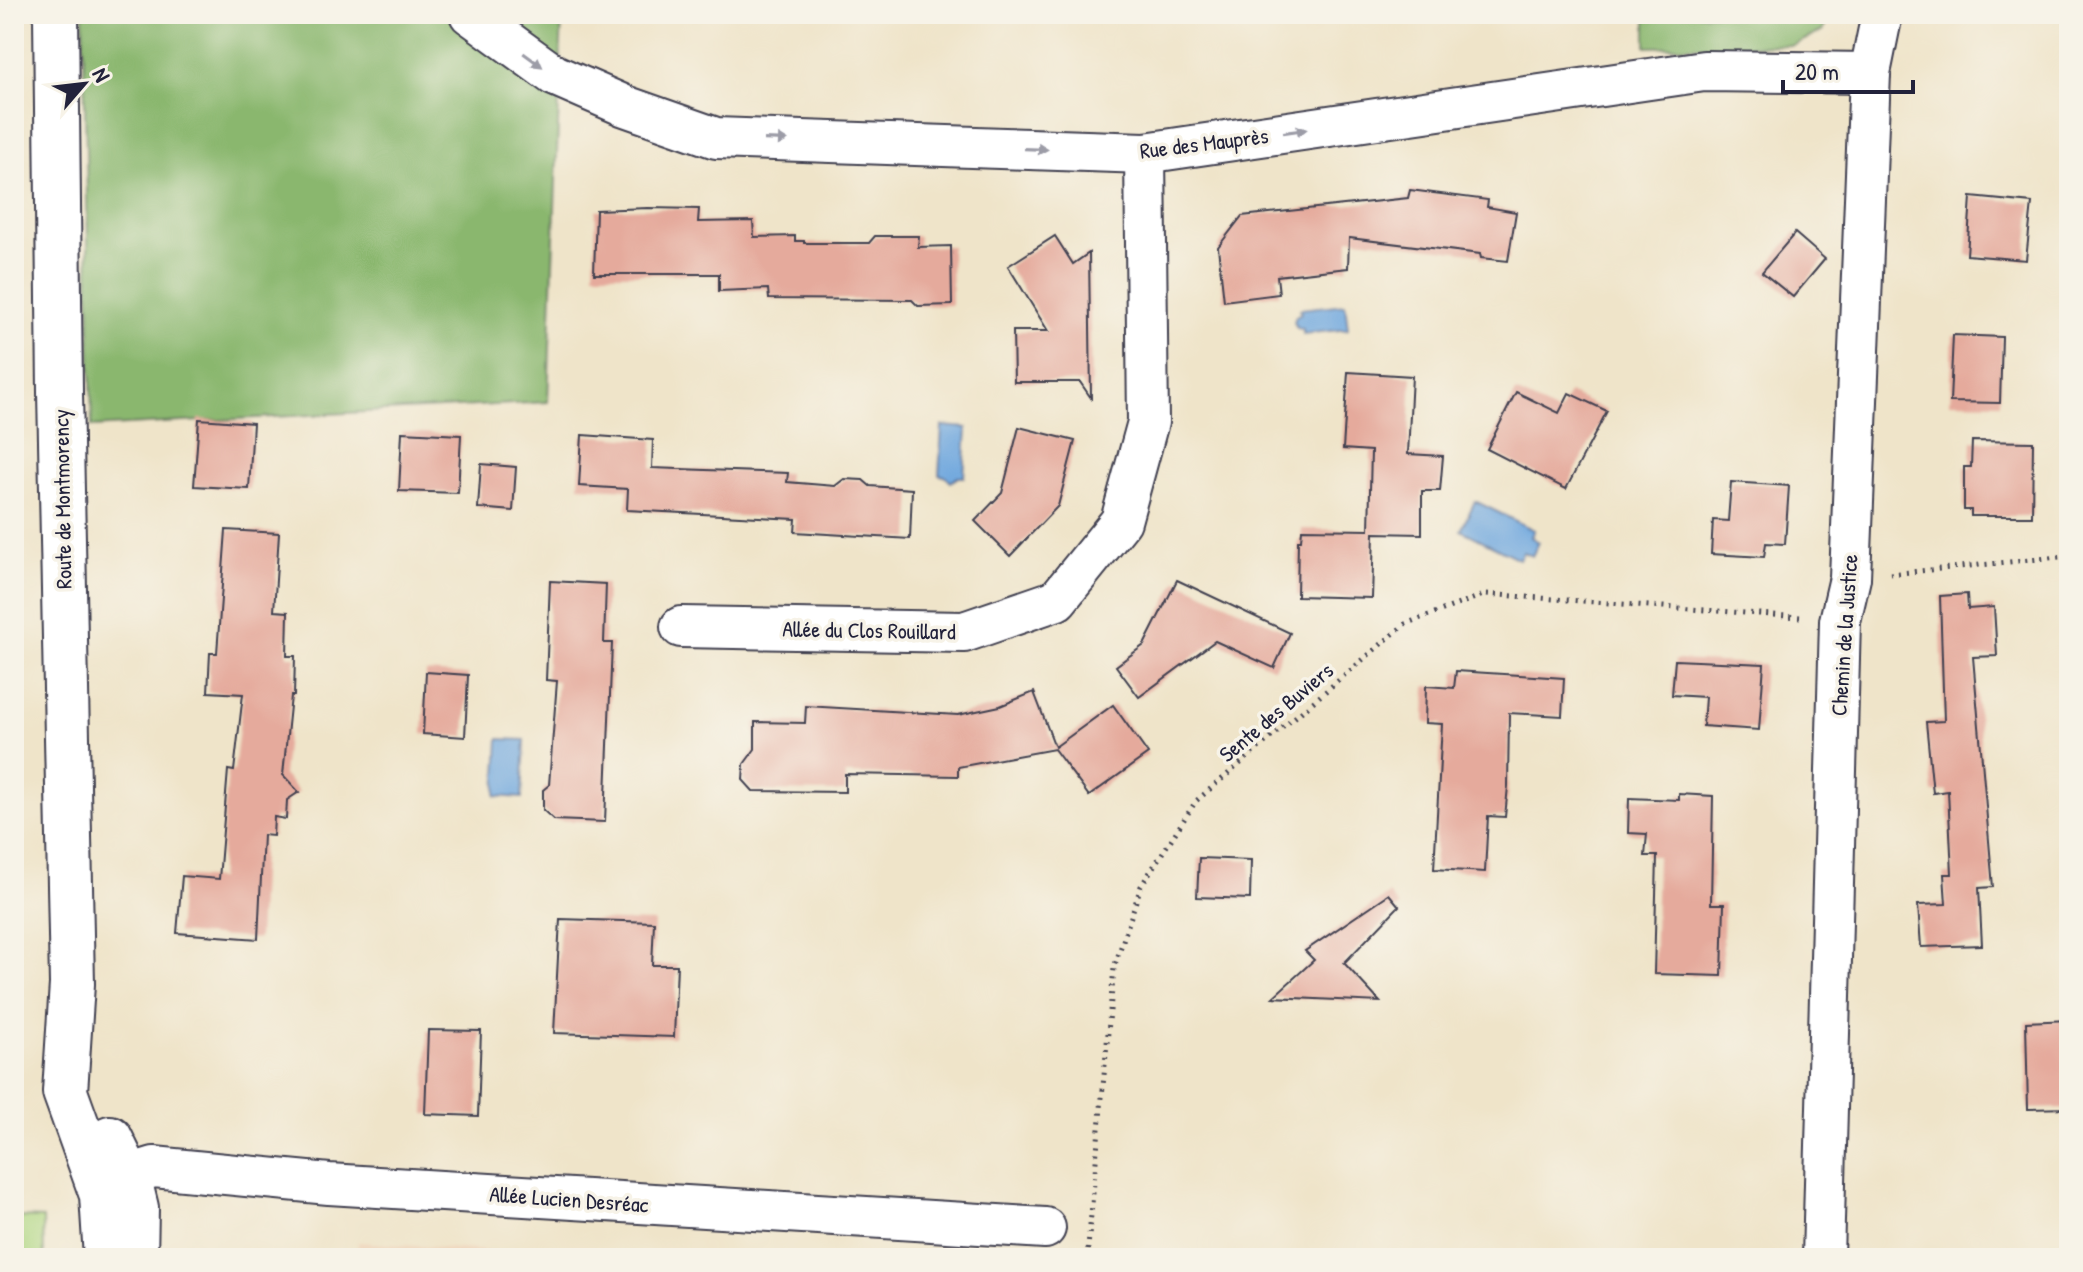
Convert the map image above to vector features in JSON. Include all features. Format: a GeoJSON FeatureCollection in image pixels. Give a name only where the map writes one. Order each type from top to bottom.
{"type":"FeatureCollection","features":[{"type":"Feature","properties":{"kind":"street","name":"Route de Montmorency"},"geometry":{"type":"LineString","coordinates":[[56,14],[72,984],[94,1104],[115,1185],[136,1208],[115,1256]]}},
{"type":"Feature","properties":{"kind":"street","name":"Rue des Mauprès"},"geometry":{"type":"LineString","coordinates":[[470,14],[554,75],[625,106],[716,138],[1145,153],[1704,71],[1870,73]]}},
{"type":"Feature","properties":{"kind":"street","name":"Chemin de la Justice"},"geometry":{"type":"LineString","coordinates":[[1823,1258],[1840,621],[1850,578],[1870,73],[1882,14]]}},
{"type":"Feature","properties":{"kind":"street","name":"Allée du Clos Rouillard"},"geometry":{"type":"LineString","coordinates":[[681,627],[964,632],[1057,600],[1121,521],[1148,422],[1145,153]]}},
{"type":"Feature","properties":{"kind":"street","name":"Allée Lucien Desréac"},"geometry":{"type":"LineString","coordinates":[[115,1185],[154,1167],[177,1168],[329,1184],[1045,1228]]}},
{"type":"Feature","properties":{"kind":"path"},"geometry":{"type":"LineString","coordinates":[[1850,578],[2069,556]]}},
{"type":"Feature","properties":{"kind":"path","name":"Sente des Buviers"},"geometry":{"type":"LineString","coordinates":[[1087,1258],[1114,968],[1141,886],[1196,801],[1405,624],[1486,594],[1840,621]]}},
{"type":"Feature","properties":{"kind":"shaded area"},"geometry":{"type":"Polygon","coordinates":[[[358,1242],[590,1258],[357,1258],[358,1242]]]}},
{"type":"Feature","properties":{"kind":"green space"},"geometry":{"type":"Polygon","coordinates":[[[83,14],[562,14],[548,402],[92,427],[83,14]]]}},
{"type":"Feature","properties":{"kind":"green space"},"geometry":{"type":"Polygon","coordinates":[[[1646,14],[1830,14],[1823,31],[1794,45],[1646,47],[1646,14]]]}},
{"type":"Feature","properties":{"kind":"green space"},"geometry":{"type":"Polygon","coordinates":[[[14,1217],[43,1218],[44,1258],[14,1258],[14,1217]]]}},
{"type":"Feature","properties":{"kind":"water"},"geometry":{"type":"Polygon","coordinates":[[[1345,304],[1348,329],[1303,334],[1303,329],[1297,328],[1294,322],[1301,313],[1300,309],[1345,304]]]}},
{"type":"Feature","properties":{"kind":"water"},"geometry":{"type":"Polygon","coordinates":[[[942,426],[967,428],[964,477],[951,482],[939,475],[942,426]]]}},
{"type":"Feature","properties":{"kind":"water"},"geometry":{"type":"Polygon","coordinates":[[[1475,501],[1534,530],[1531,537],[1539,542],[1532,556],[1523,552],[1519,559],[1461,530],[1475,501]]]}},
{"type":"Feature","properties":{"kind":"water"},"geometry":{"type":"Polygon","coordinates":[[[499,739],[525,740],[522,798],[496,796],[499,739]]]}},
{"type":"Feature","properties":{"kind":"building"},"geometry":{"type":"Polygon","coordinates":[[[1410,190],[1488,200],[1487,207],[1516,212],[1508,261],[1481,258],[1480,254],[1349,238],[1348,268],[1277,276],[1279,294],[1224,301],[1218,247],[1242,216],[1408,198],[1410,190]]]}},
{"type":"Feature","properties":{"kind":"building"},"geometry":{"type":"Polygon","coordinates":[[[1971,197],[2032,203],[2026,260],[1967,255],[1971,197]]]}},
{"type":"Feature","properties":{"kind":"building"},"geometry":{"type":"Polygon","coordinates":[[[699,209],[698,222],[753,221],[754,237],[795,236],[795,241],[804,243],[869,243],[875,236],[919,236],[918,247],[951,246],[952,305],[918,306],[912,300],[769,299],[768,289],[719,291],[719,274],[594,274],[596,210],[699,209]]]}},
{"type":"Feature","properties":{"kind":"building"},"geometry":{"type":"Polygon","coordinates":[[[1795,233],[1825,259],[1793,297],[1762,272],[1795,233]]]}},
{"type":"Feature","properties":{"kind":"building"},"geometry":{"type":"Polygon","coordinates":[[[1055,236],[1073,264],[1089,253],[1091,398],[1080,382],[1014,382],[1013,331],[1048,331],[1008,266],[1055,236]]]}},
{"type":"Feature","properties":{"kind":"building"},"geometry":{"type":"Polygon","coordinates":[[[1953,335],[2002,337],[2000,403],[1950,402],[1953,335]]]}},
{"type":"Feature","properties":{"kind":"building"},"geometry":{"type":"Polygon","coordinates":[[[1348,372],[1412,376],[1408,454],[1443,456],[1440,491],[1422,491],[1422,534],[1374,533],[1372,598],[1297,596],[1298,540],[1301,540],[1302,529],[1369,530],[1371,451],[1343,449],[1348,372]]]}},
{"type":"Feature","properties":{"kind":"building"},"geometry":{"type":"Polygon","coordinates":[[[1516,392],[1559,413],[1569,393],[1607,411],[1566,489],[1487,449],[1516,392]]]}},
{"type":"Feature","properties":{"kind":"building"},"geometry":{"type":"Polygon","coordinates":[[[199,419],[253,423],[249,489],[194,486],[199,419]]]}},
{"type":"Feature","properties":{"kind":"building"},"geometry":{"type":"Polygon","coordinates":[[[1019,427],[1075,441],[1058,506],[1010,556],[975,521],[1002,493],[1019,427]]]}},
{"type":"Feature","properties":{"kind":"building"},"geometry":{"type":"Polygon","coordinates":[[[402,432],[461,435],[458,493],[399,491],[402,432]]]}},
{"type":"Feature","properties":{"kind":"building"},"geometry":{"type":"Polygon","coordinates":[[[582,435],[653,440],[652,468],[788,473],[787,482],[835,486],[844,479],[863,480],[870,486],[912,489],[910,539],[795,532],[796,519],[627,510],[628,489],[579,486],[582,435]]]}},
{"type":"Feature","properties":{"kind":"building"},"geometry":{"type":"Polygon","coordinates":[[[1972,441],[2033,442],[2032,516],[1971,516],[1971,510],[1964,510],[1964,467],[1971,467],[1972,441]]]}},
{"type":"Feature","properties":{"kind":"building"},"geometry":{"type":"Polygon","coordinates":[[[481,464],[516,467],[513,511],[478,508],[481,464]]]}},
{"type":"Feature","properties":{"kind":"building"},"geometry":{"type":"Polygon","coordinates":[[[1731,482],[1789,486],[1785,544],[1766,543],[1764,557],[1711,554],[1713,520],[1728,521],[1731,482]]]}},
{"type":"Feature","properties":{"kind":"building"},"geometry":{"type":"Polygon","coordinates":[[[226,530],[279,533],[274,611],[288,612],[287,656],[295,656],[294,696],[291,696],[283,775],[299,792],[287,800],[286,819],[274,817],[273,836],[263,835],[258,939],[177,933],[182,876],[219,879],[228,770],[234,771],[243,694],[208,692],[210,653],[217,653],[226,530]]]}},
{"type":"Feature","properties":{"kind":"building"},"geometry":{"type":"Polygon","coordinates":[[[1177,580],[1290,633],[1274,668],[1215,641],[1139,697],[1116,666],[1144,645],[1177,580]]]}},
{"type":"Feature","properties":{"kind":"building"},"geometry":{"type":"Polygon","coordinates":[[[550,581],[606,584],[604,643],[612,643],[605,822],[554,820],[543,810],[543,790],[549,785],[557,681],[546,680],[550,581]]]}},
{"type":"Feature","properties":{"kind":"building"},"geometry":{"type":"Polygon","coordinates":[[[1967,594],[1968,609],[1994,607],[1997,656],[1973,657],[1993,887],[1979,888],[1982,945],[1921,947],[1918,905],[1946,904],[1944,874],[1952,874],[1948,791],[1933,793],[1926,722],[1944,721],[1940,596],[1967,594]]]}},
{"type":"Feature","properties":{"kind":"building"},"geometry":{"type":"Polygon","coordinates":[[[1675,660],[1764,664],[1759,730],[1703,726],[1705,697],[1672,695],[1675,660]]]}},
{"type":"Feature","properties":{"kind":"building"},"geometry":{"type":"Polygon","coordinates":[[[1456,671],[1564,678],[1562,716],[1509,713],[1505,817],[1488,816],[1485,872],[1434,869],[1442,724],[1425,723],[1426,686],[1454,688],[1456,671]]]}},
{"type":"Feature","properties":{"kind":"building"},"geometry":{"type":"Polygon","coordinates":[[[426,672],[468,675],[465,737],[423,734],[426,672]]]}},
{"type":"Feature","properties":{"kind":"building"},"geometry":{"type":"Polygon","coordinates":[[[1034,692],[1055,747],[1113,705],[1148,754],[1089,796],[1054,749],[958,767],[958,776],[845,774],[845,792],[753,791],[743,780],[744,764],[755,749],[755,722],[805,723],[806,706],[958,715],[1000,706],[1034,692]]]}},
{"type":"Feature","properties":{"kind":"building"},"geometry":{"type":"Polygon","coordinates":[[[1679,794],[1713,796],[1711,904],[1724,904],[1722,976],[1654,974],[1657,856],[1645,856],[1647,834],[1628,833],[1629,798],[1679,800],[1679,794]]]}},
{"type":"Feature","properties":{"kind":"building"},"geometry":{"type":"Polygon","coordinates":[[[1199,858],[1251,860],[1250,899],[1197,897],[1199,858]]]}},
{"type":"Feature","properties":{"kind":"building"},"geometry":{"type":"Polygon","coordinates":[[[1389,894],[1399,906],[1344,963],[1380,1002],[1273,997],[1314,960],[1305,951],[1389,894]]]}},
{"type":"Feature","properties":{"kind":"building"},"geometry":{"type":"Polygon","coordinates":[[[560,919],[654,922],[652,965],[677,965],[674,1037],[554,1033],[560,919]]]}},
{"type":"Feature","properties":{"kind":"building"},"geometry":{"type":"Polygon","coordinates":[[[2069,1020],[2069,1108],[2028,1109],[2026,1022],[2069,1020]]]}},
{"type":"Feature","properties":{"kind":"building"},"geometry":{"type":"Polygon","coordinates":[[[428,1030],[481,1031],[478,1116],[425,1114],[428,1030]]]}}]}
